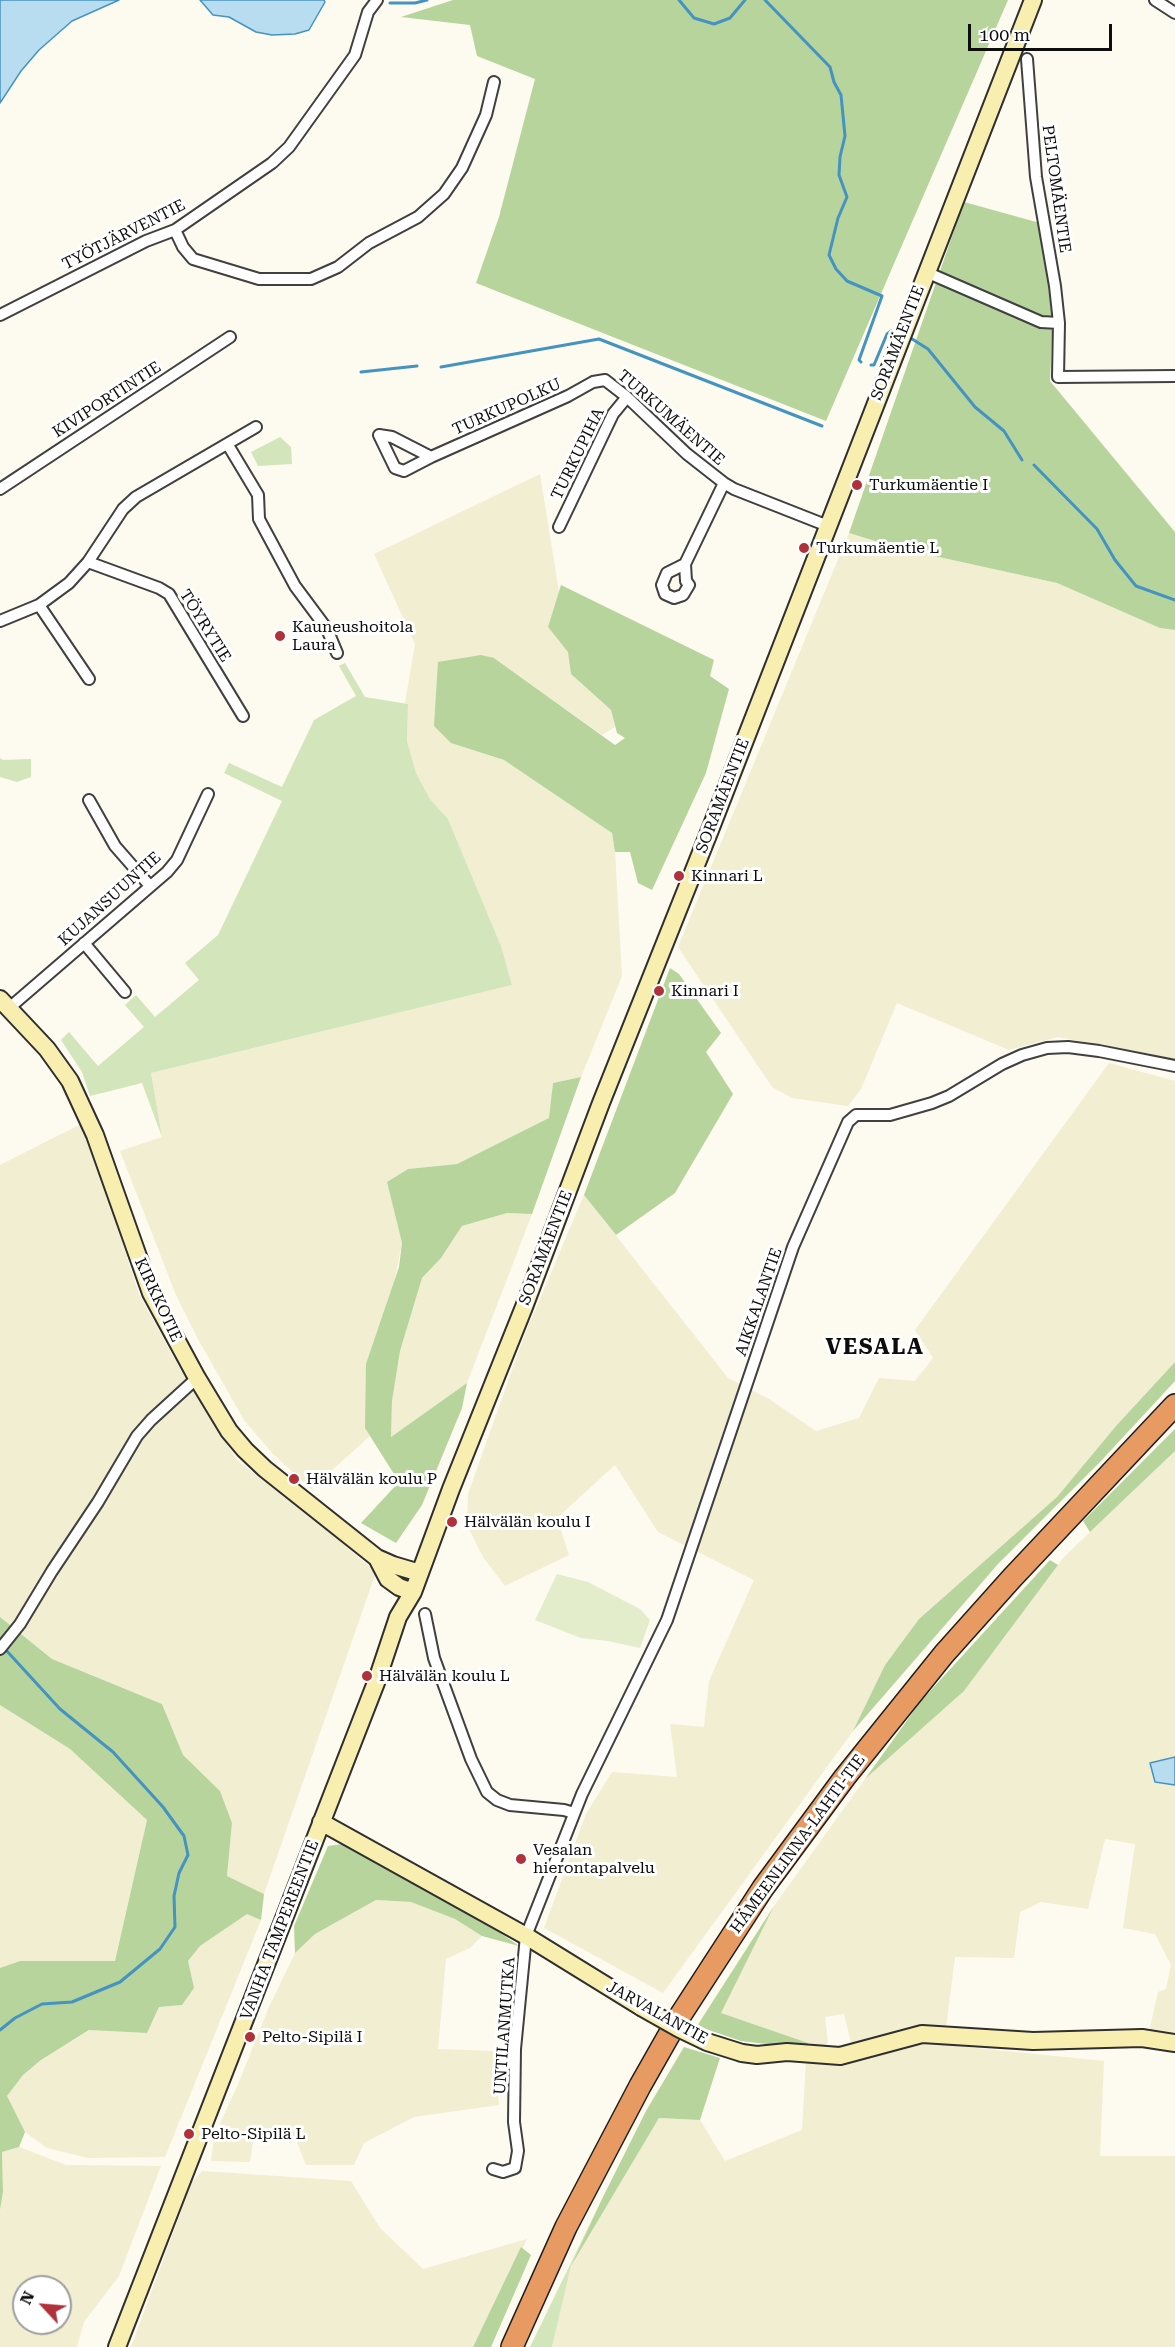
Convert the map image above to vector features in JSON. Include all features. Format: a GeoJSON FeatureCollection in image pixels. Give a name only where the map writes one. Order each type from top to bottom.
{"type":"FeatureCollection","features":[{"type":"Feature","properties":{"kind":"highway","name":"HÄMEENLINNA-LAHTI-TIE"},"geometry":{"type":"LineString","coordinates":[[512,2347],[566,2227],[640,2086],[715,1960],[795,1842],[885,1724],[944,1654],[1012,1578],[1175,1405]]}},
{"type":"Feature","properties":{"kind":"street","name":"TYÖTJÄRVENTIE"},"geometry":{"type":"LineString","coordinates":[[0,315],[146,241],[175,230],[254,176],[289,147],[355,55],[368,12],[377,0]]}},
{"type":"Feature","properties":{"kind":"street","name":"SORAMÄENTIE"},"geometry":{"type":"LineString","coordinates":[[413,1592],[605,1092],[1033,0]]}},
{"type":"Feature","properties":{"kind":"street"},"geometry":{"type":"LineString","coordinates":[[1155,0],[1175,13]]}},
{"type":"Feature","properties":{"kind":"street","name":"PELTOMÄENTIE"},"geometry":{"type":"LineString","coordinates":[[1027,59],[1036,177],[1055,286],[1059,323],[1058,377],[1175,376]]}},
{"type":"Feature","properties":{"kind":"street"},"geometry":{"type":"LineString","coordinates":[[175,230],[183,247],[193,258],[259,279],[311,279],[338,267],[369,243],[418,217],[444,194],[462,168],[486,115],[494,82]]}},
{"type":"Feature","properties":{"kind":"street"},"geometry":{"type":"LineString","coordinates":[[926,272],[1041,322],[1059,323]]}},
{"type":"Feature","properties":{"kind":"street","name":"KIVIPORTINTIE"},"geometry":{"type":"LineString","coordinates":[[0,489],[230,337]]}},
{"type":"Feature","properties":{"kind":"street","name":"TURKUMÄENTIE"},"geometry":{"type":"LineString","coordinates":[[593,382],[605,380],[627,397],[687,454],[724,483],[828,526]]}},
{"type":"Feature","properties":{"kind":"street","name":"TURKUPOLKU"},"geometry":{"type":"LineString","coordinates":[[431,457],[392,437],[379,435],[395,468],[404,471],[568,396],[593,382]]}},
{"type":"Feature","properties":{"kind":"street","name":"TURKUPIHA"},"geometry":{"type":"LineString","coordinates":[[559,527],[613,414],[627,397]]}},
{"type":"Feature","properties":{"kind":"street"},"geometry":{"type":"LineString","coordinates":[[0,621],[39,605],[69,583],[88,562],[123,509],[136,497],[256,427]]}},
{"type":"Feature","properties":{"kind":"street"},"geometry":{"type":"LineString","coordinates":[[228,445],[258,495],[259,519],[296,586],[327,629],[336,653]]}},
{"type":"Feature","properties":{"kind":"street"},"geometry":{"type":"LineString","coordinates":[[685,564],[724,483]]}},
{"type":"Feature","properties":{"kind":"street","name":"TÖYRYTIE"},"geometry":{"type":"LineString","coordinates":[[88,562],[159,588],[169,594],[243,716]]}},
{"type":"Feature","properties":{"kind":"street"},"geometry":{"type":"LineString","coordinates":[[39,605],[89,679]]}},
{"type":"Feature","properties":{"kind":"street","name":"KUJANSUUNTIE"},"geometry":{"type":"LineString","coordinates":[[4,1004],[84,943],[167,872],[177,860],[208,794]]}},
{"type":"Feature","properties":{"kind":"street"},"geometry":{"type":"LineString","coordinates":[[89,800],[115,846],[150,886]]}},
{"type":"Feature","properties":{"kind":"street"},"geometry":{"type":"LineString","coordinates":[[84,943],[125,992]]}},
{"type":"Feature","properties":{"kind":"street","name":"KIRKKOTIE"},"geometry":{"type":"LineString","coordinates":[[4,1004],[47,1049],[74,1089],[95,1135],[151,1293],[229,1431],[265,1469],[377,1558],[393,1566],[420,1573]]}},
{"type":"Feature","properties":{"kind":"street","name":"AIKKALANTIE"},"geometry":{"type":"LineString","coordinates":[[526,1936],[574,1813],[667,1620],[793,1247],[849,1122],[855,1116],[890,1115],[932,1103],[949,1096],[1012,1059],[1047,1048],[1068,1047],[1099,1051],[1175,1066]]}},
{"type":"Feature","properties":{"kind":"street"},"geometry":{"type":"LineString","coordinates":[[0,1649],[20,1624],[52,1571],[98,1503],[137,1436],[197,1378]]}},
{"type":"Feature","properties":{"kind":"street","name":"KIRKKOTIE"},"geometry":{"type":"LineString","coordinates":[[377,1558],[388,1579],[399,1587],[413,1592]]}},
{"type":"Feature","properties":{"kind":"street","name":"VANHA TAMPEREENTIE"},"geometry":{"type":"LineString","coordinates":[[117,2347],[378,1680],[398,1617],[413,1592]]}},
{"type":"Feature","properties":{"kind":"street"},"geometry":{"type":"LineString","coordinates":[[425,1614],[438,1668],[471,1759],[487,1792],[497,1800],[510,1805],[574,1813]]}},
{"type":"Feature","properties":{"kind":"street","name":"JARVALANTIE"},"geometry":{"type":"LineString","coordinates":[[321,1822],[526,1936],[640,2007],[680,2029],[707,2042],[742,2053],[757,2055],[788,2052],[840,2056],[922,2034],[1033,2041],[1142,2038],[1175,2043]]}},
{"type":"Feature","properties":{"kind":"street","name":"UNTILANMUTKA"},"geometry":{"type":"LineString","coordinates":[[493,2169],[503,2172],[515,2168],[518,2151],[514,2122],[515,2049],[526,1936]]}},
{"type":"Feature","properties":{"kind":"shaded area"},"geometry":{"type":"Polygon","coordinates":[[[540,474],[559,592],[548,627],[569,652],[571,674],[611,710],[615,727],[602,735],[494,658],[451,743],[504,760],[612,833],[622,976],[581,1077],[553,1083],[550,1118],[457,1164],[408,1169],[387,1182],[402,1243],[365,1427],[370,1436],[311,1489],[273,1454],[244,1420],[198,1339],[176,1295],[120,1151],[162,1137],[151,1073],[512,985],[501,946],[448,819],[430,799],[416,773],[407,741],[408,704],[405,703],[415,644],[374,554],[540,474]]]}},
{"type":"Feature","properties":{"kind":"shaded area"},"geometry":{"type":"Polygon","coordinates":[[[849,533],[898,548],[1057,583],[1160,628],[1175,630],[1175,1059],[1058,1037],[1009,1050],[897,1003],[861,1089],[848,1106],[792,1098],[772,1087],[678,947],[849,533]]]}},
{"type":"Feature","properties":{"kind":"shaded area"},"geometry":{"type":"Polygon","coordinates":[[[1109,1063],[1175,1081],[1175,1362],[1116,1426],[1057,1497],[919,1619],[885,1665],[853,1731],[663,1993],[544,1928],[586,1814],[612,1772],[677,1777],[670,1724],[704,1727],[709,1681],[754,1580],[658,1532],[615,1465],[557,1518],[569,1555],[505,1586],[483,1557],[467,1525],[468,1494],[523,1339],[584,1195],[728,1378],[769,1399],[816,1431],[859,1418],[879,1378],[915,1381],[933,1358],[915,1330],[1109,1063]]]}},
{"type":"Feature","properties":{"kind":"shaded area"},"geometry":{"type":"Polygon","coordinates":[[[83,1123],[139,1294],[180,1369],[237,1460],[376,1572],[264,1894],[227,1876],[232,1823],[220,1791],[183,1756],[162,1704],[52,1659],[0,1617],[0,1165],[83,1123]]]}},
{"type":"Feature","properties":{"kind":"shaded area"},"geometry":{"type":"Polygon","coordinates":[[[507,1213],[532,1214],[467,1383],[387,1440],[391,1437],[392,1401],[400,1351],[422,1278],[441,1258],[462,1226],[507,1213]]]}},
{"type":"Feature","properties":{"kind":"shaded area"},"geometry":{"type":"Polygon","coordinates":[[[1175,1451],[1175,2036],[1149,2032],[1158,1992],[1166,1989],[1171,1965],[1155,1934],[1123,1928],[1135,1844],[1105,1839],[1088,1909],[1041,1902],[1020,1912],[1014,1958],[955,1957],[946,2028],[852,2047],[844,2014],[825,2017],[828,2043],[822,2046],[821,2052],[807,2049],[807,2043],[720,2013],[774,1906],[865,1779],[964,1691],[1064,1557],[1175,1451]]]}},
{"type":"Feature","properties":{"kind":"shaded area"},"geometry":{"type":"Polygon","coordinates":[[[0,1705],[70,1749],[147,1820],[115,1961],[20,1961],[0,1968],[0,1705]]]}},
{"type":"Feature","properties":{"kind":"shaded area"},"geometry":{"type":"Polygon","coordinates":[[[376,1900],[411,1902],[455,1919],[482,1936],[470,1948],[446,1959],[438,2049],[493,2051],[499,2105],[414,2117],[364,2143],[354,2165],[306,2165],[296,2140],[254,2134],[250,2162],[211,2161],[214,2137],[269,2007],[295,1953],[315,1934],[376,1900]]]}},
{"type":"Feature","properties":{"kind":"shaded area"},"geometry":{"type":"Polygon","coordinates":[[[248,1913],[261,1920],[165,2157],[88,2158],[47,2148],[25,2132],[6,2096],[23,2075],[41,2060],[90,2030],[147,2033],[159,2007],[182,2005],[188,1961],[200,1946],[248,1913]]]}},
{"type":"Feature","properties":{"kind":"shaded area"},"geometry":{"type":"Polygon","coordinates":[[[926,2043],[1104,2061],[1100,2156],[1175,2156],[1175,2347],[552,2347],[571,2266],[659,2118],[700,2120],[725,2161],[802,2130],[806,2061],[843,2063],[926,2043]]]}},
{"type":"Feature","properties":{"kind":"shaded area"},"geometry":{"type":"Polygon","coordinates":[[[19,2147],[66,2165],[161,2166],[119,2276],[84,2322],[77,2347],[0,2347],[0,2210],[3,2192],[2,2152],[19,2147]]]}},
{"type":"Feature","properties":{"kind":"shaded area"},"geometry":{"type":"Polygon","coordinates":[[[202,2171],[351,2181],[380,2228],[423,2269],[527,2239],[473,2347],[131,2347],[192,2182],[202,2171]]]}},
{"type":"Feature","properties":{"kind":"green space"},"geometry":{"type":"Polygon","coordinates":[[[453,0],[1008,0],[826,421],[476,283],[499,217],[535,79],[477,56],[470,25],[401,17],[453,0]]]}},
{"type":"Feature","properties":{"kind":"green space"},"geometry":{"type":"Polygon","coordinates":[[[964,202],[1040,223],[1053,315],[1050,381],[1175,532],[1175,630],[1160,628],[1057,583],[898,548],[849,533],[964,202]]]}},
{"type":"Feature","properties":{"kind":"green space"},"geometry":{"type":"Polygon","coordinates":[[[280,437],[291,447],[292,464],[258,466],[251,452],[280,437]]]}},
{"type":"Feature","properties":{"kind":"green space"},"geometry":{"type":"Polygon","coordinates":[[[561,585],[714,660],[710,676],[729,689],[706,773],[652,890],[638,883],[630,852],[615,852],[612,833],[504,760],[451,743],[434,726],[438,662],[481,655],[494,658],[615,745],[625,738],[617,733],[611,710],[571,674],[568,652],[548,627],[561,585]]]}},
{"type":"Feature","properties":{"kind":"green space"},"geometry":{"type":"Polygon","coordinates":[[[345,663],[365,697],[408,704],[407,741],[416,773],[430,799],[448,819],[501,946],[512,985],[151,1073],[162,1137],[142,1083],[90,1096],[82,1072],[61,1040],[69,1032],[98,1066],[144,1027],[125,1005],[136,995],[155,1017],[199,980],[185,963],[218,935],[282,801],[224,773],[229,763],[282,787],[314,720],[356,696],[339,666],[345,663]]]}},
{"type":"Feature","properties":{"kind":"green space"},"geometry":{"type":"Polygon","coordinates":[[[0,758],[3,760],[31,759],[31,777],[17,782],[0,777],[0,758]]]}},
{"type":"Feature","properties":{"kind":"green space"},"geometry":{"type":"Polygon","coordinates":[[[670,968],[679,974],[721,1033],[706,1052],[733,1094],[675,1193],[616,1235],[584,1195],[670,968]]]}},
{"type":"Feature","properties":{"kind":"green space"},"geometry":{"type":"Polygon","coordinates":[[[581,1077],[532,1214],[507,1213],[462,1226],[441,1258],[422,1278],[400,1351],[392,1401],[391,1437],[467,1383],[462,1408],[422,1505],[396,1543],[361,1523],[399,1482],[365,1428],[366,1364],[399,1267],[402,1243],[387,1182],[408,1169],[457,1164],[549,1118],[553,1083],[581,1077]]]}},
{"type":"Feature","properties":{"kind":"green space"},"geometry":{"type":"Polygon","coordinates":[[[1175,1362],[1175,1381],[1101,1461],[998,1564],[853,1731],[885,1665],[919,1619],[1057,1497],[1116,1426],[1175,1362]]]}},
{"type":"Feature","properties":{"kind":"green space"},"geometry":{"type":"Polygon","coordinates":[[[1175,1429],[1175,1451],[1090,1532],[1083,1521],[1175,1429]]]}},
{"type":"Feature","properties":{"kind":"green space"},"geometry":{"type":"Polygon","coordinates":[[[1050,1560],[1058,1565],[964,1691],[865,1779],[921,1701],[1050,1560]]]}},
{"type":"Feature","properties":{"kind":"green space"},"geometry":{"type":"Polygon","coordinates":[[[557,1574],[588,1582],[640,1609],[650,1620],[640,1648],[581,1638],[535,1620],[557,1574]]]}},
{"type":"Feature","properties":{"kind":"green space"},"geometry":{"type":"Polygon","coordinates":[[[0,1617],[52,1659],[162,1704],[183,1755],[220,1791],[232,1823],[227,1876],[264,1894],[261,1920],[247,1914],[200,1946],[188,1961],[194,1988],[182,2005],[159,2007],[147,2033],[89,2030],[41,2060],[23,2075],[7,2096],[25,2132],[19,2147],[2,2152],[3,2192],[0,2210],[0,1968],[20,1961],[115,1961],[147,1820],[70,1749],[0,1705],[0,1617]]]}},
{"type":"Feature","properties":{"kind":"green space"},"geometry":{"type":"Polygon","coordinates":[[[342,1844],[486,1923],[519,1946],[482,1936],[455,1919],[411,1902],[376,1900],[315,1934],[295,1953],[294,1926],[328,1846],[342,1844]]]}},
{"type":"Feature","properties":{"kind":"green space"},"geometry":{"type":"Polygon","coordinates":[[[774,1906],[721,2013],[808,2043],[807,2049],[741,2041],[697,2026],[774,1906]]]}},
{"type":"Feature","properties":{"kind":"green space"},"geometry":{"type":"Polygon","coordinates":[[[684,2047],[720,2058],[700,2120],[659,2118],[571,2266],[646,2111],[684,2047]]]}},
{"type":"Feature","properties":{"kind":"green space"},"geometry":{"type":"Polygon","coordinates":[[[601,2201],[571,2266],[552,2347],[530,2347],[601,2201]]]}},
{"type":"Feature","properties":{"kind":"green space"},"geometry":{"type":"Polygon","coordinates":[[[521,2247],[531,2255],[491,2347],[473,2347],[521,2247]]]}},
{"type":"Feature","properties":{"kind":"water"},"geometry":{"type":"Polygon","coordinates":[[[0,0],[119,0],[72,21],[39,50],[21,71],[0,103],[0,0]]]}},
{"type":"Feature","properties":{"kind":"water"},"geometry":{"type":"Polygon","coordinates":[[[200,0],[324,0],[325,2],[309,30],[295,34],[272,35],[256,32],[229,17],[213,15],[200,0]]]}},
{"type":"Feature","properties":{"kind":"water"},"geometry":{"type":"Polygon","coordinates":[[[1175,1757],[1175,1785],[1155,1782],[1150,1763],[1175,1757]]]}},
{"type":"Feature","properties":{"kind":"waterway"},"geometry":{"type":"LineString","coordinates":[[390,3],[415,3],[427,0]]}},
{"type":"Feature","properties":{"kind":"waterway"},"geometry":{"type":"LineString","coordinates":[[679,0],[694,18],[714,24],[730,18],[745,0]]}},
{"type":"Feature","properties":{"kind":"waterway"},"geometry":{"type":"LineString","coordinates":[[765,0],[830,67],[841,95],[845,136],[839,175],[847,197],[838,218],[829,255],[836,269],[847,281],[882,296],[859,360],[861,362]]}},
{"type":"Feature","properties":{"kind":"waterway"},"geometry":{"type":"LineString","coordinates":[[871,365],[874,365],[887,334],[891,331],[895,332]]}},
{"type":"Feature","properties":{"kind":"waterway"},"geometry":{"type":"LineString","coordinates":[[909,337],[928,349],[975,407],[1004,431],[1022,460]]}},
{"type":"Feature","properties":{"kind":"waterway"},"geometry":{"type":"LineString","coordinates":[[441,367],[599,339],[822,426]]}},
{"type":"Feature","properties":{"kind":"waterway"},"geometry":{"type":"LineString","coordinates":[[361,372],[417,366]]}},
{"type":"Feature","properties":{"kind":"waterway"},"geometry":{"type":"LineString","coordinates":[[1034,465],[1097,529],[1115,560],[1136,586],[1175,600]]}},
{"type":"Feature","properties":{"kind":"waterway"},"geometry":{"type":"LineString","coordinates":[[0,2030],[15,2018],[42,2004],[72,2002],[120,1982],[160,1949],[175,1927],[174,1896],[179,1873],[188,1855],[184,1836],[163,1807],[113,1752],[60,1709],[5,1649]]}},
{"type":"Feature","properties":{"kind":"place","name":"Turkumäentie I"},"geometry":{"type":"Point","coordinates":[857,485]}},
{"type":"Feature","properties":{"kind":"place","name":"Turkumäentie L"},"geometry":{"type":"Point","coordinates":[804,548]}},
{"type":"Feature","properties":{"kind":"place","name":"Kauneushoitola Laura"},"geometry":{"type":"Point","coordinates":[280,636]}},
{"type":"Feature","properties":{"kind":"place","name":"Kinnari L"},"geometry":{"type":"Point","coordinates":[679,876]}},
{"type":"Feature","properties":{"kind":"place","name":"Kinnari I"},"geometry":{"type":"Point","coordinates":[659,991]}},
{"type":"Feature","properties":{"kind":"place","name":"Hälvälän koulu P"},"geometry":{"type":"Point","coordinates":[294,1479]}},
{"type":"Feature","properties":{"kind":"place","name":"Hälvälän koulu I"},"geometry":{"type":"Point","coordinates":[452,1522]}},
{"type":"Feature","properties":{"kind":"place","name":"Hälvälän koulu L"},"geometry":{"type":"Point","coordinates":[367,1676]}},
{"type":"Feature","properties":{"kind":"place","name":"Vesalan hierontapalvelu"},"geometry":{"type":"Point","coordinates":[521,1859]}},
{"type":"Feature","properties":{"kind":"place","name":"Pelto-Sipilä I"},"geometry":{"type":"Point","coordinates":[250,2037]}},
{"type":"Feature","properties":{"kind":"place","name":"Pelto-Sipilä L"},"geometry":{"type":"Point","coordinates":[189,2134]}},
{"type":"Feature","properties":{"kind":"district","name":"VESALA"},"geometry":{"type":"Point","coordinates":[875,1348]}}]}
